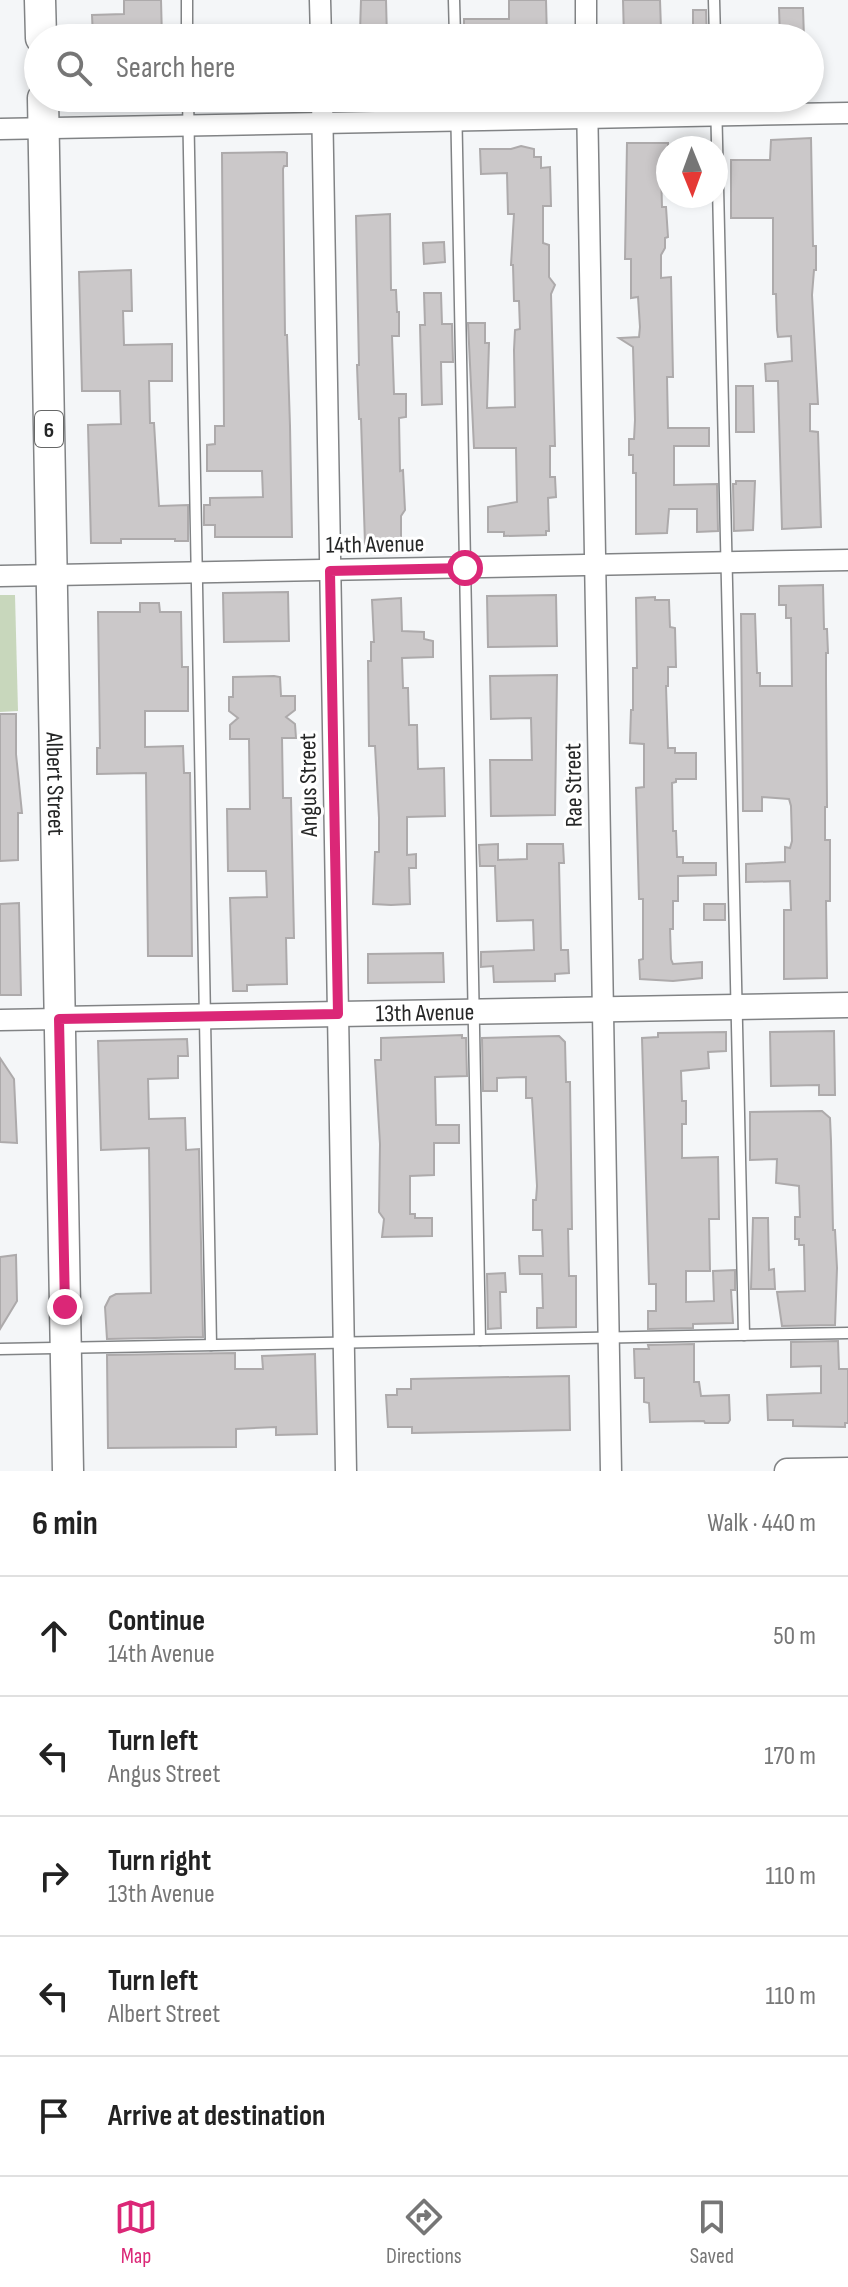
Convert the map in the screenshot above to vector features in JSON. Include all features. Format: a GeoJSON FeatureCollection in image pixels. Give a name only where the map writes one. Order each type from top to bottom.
{"type":"FeatureCollection","features":[{"type":"Feature","properties":{"kind":"main road"},"geometry":{"type":"LineString","coordinates":[[40,0],[41,24]]}},
{"type":"Feature","properties":{"kind":"main road","name":"Albert Street"},"geometry":{"type":"LineString","coordinates":[[43,113],[68,1471]]}},
{"type":"Feature","properties":{"kind":"street"},"geometry":{"type":"LineString","coordinates":[[320,0],[321,24]]}},
{"type":"Feature","properties":{"kind":"street"},"geometry":{"type":"LineString","coordinates":[[586,0],[586,24]]}},
{"type":"Feature","properties":{"kind":"street","name":"Angus Street"},"geometry":{"type":"LineString","coordinates":[[322,112],[346,1471]]}},
{"type":"Feature","properties":{"kind":"street"},"geometry":{"type":"LineString","coordinates":[[0,129],[43,113],[188,125],[456,120],[543,112]]}},
{"type":"Feature","properties":{"kind":"street","name":"Rae Street"},"geometry":{"type":"LineString","coordinates":[[587,112],[611,1471]]}},
{"type":"Feature","properties":{"kind":"street"},"geometry":{"type":"LineString","coordinates":[[824,112],[848,113]]}},
{"type":"Feature","properties":{"kind":"street","name":"14th Avenue"},"geometry":{"type":"LineString","coordinates":[[0,576],[848,560]]}},
{"type":"Feature","properties":{"kind":"street","name":"13th Avenue"},"geometry":{"type":"LineString","coordinates":[[0,1020],[848,1005]]}},
{"type":"Feature","properties":{"kind":"street"},"geometry":{"type":"LineString","coordinates":[[787,1471],[848,1470]]}},
{"type":"Feature","properties":{"kind":"lane"},"geometry":{"type":"LineString","coordinates":[[187,0],[187,24]]}},
{"type":"Feature","properties":{"kind":"lane"},"geometry":{"type":"LineString","coordinates":[[454,0],[455,24]]}},
{"type":"Feature","properties":{"kind":"lane"},"geometry":{"type":"LineString","coordinates":[[714,0],[715,24]]}},
{"type":"Feature","properties":{"kind":"lane"},"geometry":{"type":"LineString","coordinates":[[188,112],[211,1345]]}},
{"type":"Feature","properties":{"kind":"lane"},"geometry":{"type":"LineString","coordinates":[[456,112],[480,1340]]}},
{"type":"Feature","properties":{"kind":"lane"},"geometry":{"type":"LineString","coordinates":[[716,112],[744,1335]]}},
{"type":"Feature","properties":{"kind":"lane"},"geometry":{"type":"LineString","coordinates":[[0,1349],[848,1333]]}},
{"type":"Feature","properties":{"kind":"green space"},"geometry":{"type":"Polygon","coordinates":[[[0,595],[15,595],[18,711],[0,712],[0,595]]]}},
{"type":"Feature","properties":{"kind":"building"},"geometry":{"type":"Polygon","coordinates":[[[124,0],[161,0],[162,24],[92,24],[92,15],[124,14],[124,0]]]}},
{"type":"Feature","properties":{"kind":"building"},"geometry":{"type":"Polygon","coordinates":[[[361,0],[386,0],[387,24],[360,24],[361,0]]]}},
{"type":"Feature","properties":{"kind":"building"},"geometry":{"type":"Polygon","coordinates":[[[509,0],[546,0],[547,24],[464,24],[464,19],[509,19],[509,0]]]}},
{"type":"Feature","properties":{"kind":"building"},"geometry":{"type":"Polygon","coordinates":[[[623,0],[660,0],[661,24],[624,24],[623,0]]]}},
{"type":"Feature","properties":{"kind":"building"},"geometry":{"type":"Polygon","coordinates":[[[779,8],[803,8],[804,24],[780,24],[779,8]]]}},
{"type":"Feature","properties":{"kind":"building"},"geometry":{"type":"Polygon","coordinates":[[[693,10],[706,10],[706,24],[693,24],[693,10]]]}},
{"type":"Feature","properties":{"kind":"building"},"geometry":{"type":"Polygon","coordinates":[[[811,138],[813,246],[816,246],[812,295],[818,404],[810,404],[810,431],[818,432],[821,527],[782,529],[778,381],[766,381],[765,364],[792,361],[791,336],[778,337],[776,294],[773,294],[773,218],[731,218],[731,160],[770,160],[771,140],[811,138]]]}},
{"type":"Feature","properties":{"kind":"building"},"geometry":{"type":"Polygon","coordinates":[[[627,143],[656,143],[656,208],[666,208],[668,237],[665,238],[661,255],[661,278],[671,277],[673,377],[667,377],[668,428],[709,428],[709,446],[674,446],[674,485],[717,484],[718,531],[697,532],[697,509],[669,509],[667,533],[636,534],[636,473],[633,473],[633,455],[629,455],[629,439],[634,439],[635,420],[633,347],[619,338],[639,337],[640,327],[638,297],[631,298],[631,259],[625,259],[627,143]]]}},
{"type":"Feature","properties":{"kind":"building"},"geometry":{"type":"Polygon","coordinates":[[[521,146],[534,149],[534,157],[541,157],[541,168],[550,167],[551,206],[543,206],[543,243],[549,245],[549,277],[555,285],[551,294],[555,446],[550,446],[550,477],[555,477],[556,497],[548,498],[549,531],[546,535],[504,536],[504,532],[488,532],[488,507],[517,502],[516,448],[474,448],[468,323],[485,323],[485,343],[489,343],[487,408],[515,407],[515,330],[520,329],[519,301],[514,301],[511,265],[514,214],[508,214],[507,173],[481,174],[480,149],[521,146]]]}},
{"type":"Feature","properties":{"kind":"building"},"geometry":{"type":"Polygon","coordinates":[[[222,153],[287,153],[287,166],[283,169],[285,335],[292,537],[215,537],[215,525],[204,525],[204,505],[210,505],[210,498],[263,497],[262,471],[207,471],[207,445],[215,444],[215,426],[224,426],[222,153]]]}},
{"type":"Feature","properties":{"kind":"building"},"geometry":{"type":"Polygon","coordinates":[[[390,214],[391,290],[396,290],[399,312],[399,336],[392,336],[394,394],[406,394],[406,417],[399,418],[400,471],[403,470],[405,510],[401,516],[401,543],[365,544],[357,365],[356,216],[390,214]]]}},
{"type":"Feature","properties":{"kind":"building"},"geometry":{"type":"Polygon","coordinates":[[[444,242],[445,262],[424,264],[423,243],[444,242]]]}},
{"type":"Feature","properties":{"kind":"building"},"geometry":{"type":"Polygon","coordinates":[[[131,270],[132,311],[123,311],[124,345],[172,344],[172,381],[149,381],[150,423],[154,423],[159,506],[188,505],[188,541],[121,539],[121,543],[91,543],[88,425],[121,424],[120,391],[82,391],[79,272],[131,270]]]}},
{"type":"Feature","properties":{"kind":"building"},"geometry":{"type":"Polygon","coordinates":[[[424,293],[441,293],[442,324],[452,324],[453,362],[441,362],[442,404],[422,405],[420,325],[425,325],[424,293]]]}},
{"type":"Feature","properties":{"kind":"building"},"geometry":{"type":"Polygon","coordinates":[[[736,386],[753,386],[754,432],[736,432],[736,386]]]}},
{"type":"Feature","properties":{"kind":"building"},"geometry":{"type":"Polygon","coordinates":[[[736,481],[755,481],[753,530],[734,531],[733,484],[736,481]]]}},
{"type":"Feature","properties":{"kind":"building"},"geometry":{"type":"Polygon","coordinates":[[[823,585],[828,653],[825,840],[830,840],[830,901],[826,901],[827,978],[784,979],[784,910],[791,910],[790,881],[746,882],[746,864],[785,862],[785,847],[790,848],[792,841],[791,806],[789,799],[762,797],[762,811],[743,811],[741,614],[755,614],[760,686],[792,686],[791,618],[786,618],[786,605],[779,605],[779,586],[823,585]]]}},
{"type":"Feature","properties":{"kind":"building"},"geometry":{"type":"Polygon","coordinates":[[[288,592],[289,641],[224,642],[223,593],[288,592]]]}},
{"type":"Feature","properties":{"kind":"building"},"geometry":{"type":"Polygon","coordinates":[[[556,595],[557,646],[488,647],[487,596],[556,595]]]}},
{"type":"Feature","properties":{"kind":"building"},"geometry":{"type":"Polygon","coordinates":[[[655,597],[655,600],[669,600],[670,627],[675,628],[676,667],[668,667],[666,686],[668,748],[675,748],[675,753],[696,753],[696,779],[676,779],[672,783],[677,857],[683,857],[683,863],[716,863],[716,875],[678,876],[678,901],[673,901],[673,929],[670,929],[671,959],[673,964],[702,962],[702,978],[673,981],[640,979],[639,960],[643,959],[643,899],[639,899],[636,788],[644,787],[644,744],[630,743],[631,710],[633,668],[637,668],[636,598],[655,597]]]}},
{"type":"Feature","properties":{"kind":"building"},"geometry":{"type":"Polygon","coordinates":[[[401,598],[402,631],[424,632],[424,639],[433,641],[433,657],[402,658],[403,688],[408,688],[409,725],[417,725],[418,769],[444,768],[445,816],[407,817],[407,855],[416,854],[416,868],[409,868],[410,904],[373,904],[379,818],[375,746],[369,746],[368,661],[371,661],[371,642],[374,642],[372,600],[401,598]]]}},
{"type":"Feature","properties":{"kind":"building"},"geometry":{"type":"Polygon","coordinates":[[[140,603],[159,603],[160,612],[181,612],[182,667],[188,667],[188,711],[145,711],[145,747],[183,746],[184,773],[190,773],[192,956],[148,956],[146,773],[97,774],[97,748],[100,748],[98,612],[140,612],[140,603]]]}},
{"type":"Feature","properties":{"kind":"building"},"geometry":{"type":"Polygon","coordinates":[[[557,675],[555,815],[491,816],[490,760],[532,760],[531,718],[491,719],[490,676],[557,675]]]}},
{"type":"Feature","properties":{"kind":"building"},"geometry":{"type":"Polygon","coordinates":[[[233,677],[280,677],[281,696],[295,696],[295,710],[286,717],[295,724],[296,738],[282,738],[283,798],[291,798],[294,938],[286,938],[287,984],[247,985],[247,991],[233,991],[230,898],[267,897],[266,871],[228,871],[227,809],[250,809],[249,739],[230,739],[230,725],[238,718],[229,711],[229,697],[233,697],[233,677]]]}},
{"type":"Feature","properties":{"kind":"building"},"geometry":{"type":"Polygon","coordinates":[[[0,714],[16,714],[16,754],[22,813],[18,813],[18,860],[0,861],[0,714]]]}},
{"type":"Feature","properties":{"kind":"building"},"geometry":{"type":"Polygon","coordinates":[[[498,844],[498,860],[527,859],[527,844],[563,844],[564,863],[559,863],[561,950],[568,950],[569,973],[555,974],[555,981],[494,982],[493,966],[481,967],[481,952],[534,950],[533,920],[497,921],[495,866],[480,866],[479,845],[498,844]]]}},
{"type":"Feature","properties":{"kind":"building"},"geometry":{"type":"Polygon","coordinates":[[[19,903],[21,995],[0,995],[0,904],[19,903]]]}},
{"type":"Feature","properties":{"kind":"building"},"geometry":{"type":"Polygon","coordinates":[[[704,904],[725,904],[725,920],[704,920],[704,904]]]}},
{"type":"Feature","properties":{"kind":"building"},"geometry":{"type":"Polygon","coordinates":[[[443,953],[444,982],[368,983],[368,954],[443,953]]]}},
{"type":"Feature","properties":{"kind":"building"},"geometry":{"type":"Polygon","coordinates":[[[834,1031],[835,1095],[819,1095],[819,1085],[771,1086],[770,1032],[834,1031]]]}},
{"type":"Feature","properties":{"kind":"building"},"geometry":{"type":"Polygon","coordinates":[[[726,1032],[726,1051],[708,1052],[709,1068],[681,1071],[682,1101],[686,1101],[682,1158],[718,1157],[719,1219],[709,1219],[710,1271],[686,1271],[686,1302],[714,1301],[713,1271],[735,1270],[735,1290],[731,1290],[733,1323],[648,1329],[648,1311],[656,1311],[656,1284],[649,1284],[642,1038],[658,1037],[658,1033],[726,1032]]]}},
{"type":"Feature","properties":{"kind":"building"},"geometry":{"type":"Polygon","coordinates":[[[462,1035],[466,1038],[467,1076],[435,1077],[436,1125],[459,1125],[459,1143],[434,1143],[434,1175],[410,1176],[410,1214],[415,1214],[415,1218],[432,1218],[432,1236],[382,1237],[384,1219],[379,1212],[380,1144],[375,1060],[381,1060],[381,1038],[462,1035]]]}},
{"type":"Feature","properties":{"kind":"building"},"geometry":{"type":"Polygon","coordinates":[[[559,1036],[565,1042],[566,1082],[570,1082],[572,1229],[568,1229],[569,1276],[576,1276],[576,1327],[537,1328],[537,1308],[543,1308],[542,1274],[520,1274],[519,1256],[543,1256],[542,1230],[533,1230],[533,1200],[536,1200],[537,1186],[532,1098],[526,1098],[526,1077],[497,1078],[497,1091],[483,1091],[482,1038],[559,1036]]]}},
{"type":"Feature","properties":{"kind":"building"},"geometry":{"type":"Polygon","coordinates":[[[187,1039],[188,1056],[178,1056],[178,1078],[148,1079],[149,1119],[185,1118],[186,1150],[199,1149],[203,1337],[107,1339],[105,1307],[110,1297],[116,1294],[151,1293],[149,1148],[101,1150],[98,1041],[187,1039]]]}},
{"type":"Feature","properties":{"kind":"building"},"geometry":{"type":"Polygon","coordinates":[[[0,1058],[14,1079],[17,1143],[0,1142],[0,1058]]]}},
{"type":"Feature","properties":{"kind":"building"},"geometry":{"type":"Polygon","coordinates":[[[822,1111],[830,1118],[837,1268],[835,1325],[782,1326],[777,1292],[805,1291],[804,1245],[799,1245],[799,1239],[795,1239],[795,1217],[800,1217],[799,1186],[776,1183],[777,1159],[750,1160],[750,1112],[822,1111]]]}},
{"type":"Feature","properties":{"kind":"building"},"geometry":{"type":"Polygon","coordinates":[[[753,1218],[768,1218],[769,1270],[774,1269],[775,1289],[751,1289],[753,1218]]]}},
{"type":"Feature","properties":{"kind":"building"},"geometry":{"type":"Polygon","coordinates":[[[16,1255],[17,1301],[0,1329],[0,1257],[16,1255]]]}},
{"type":"Feature","properties":{"kind":"building"},"geometry":{"type":"Polygon","coordinates":[[[505,1273],[506,1292],[500,1292],[501,1328],[488,1329],[487,1274],[505,1273]]]}},
{"type":"Feature","properties":{"kind":"building"},"geometry":{"type":"Polygon","coordinates":[[[838,1341],[839,1369],[848,1369],[848,1423],[845,1427],[793,1426],[793,1420],[768,1420],[767,1395],[821,1393],[821,1366],[791,1367],[791,1342],[838,1341]]]}},
{"type":"Feature","properties":{"kind":"building"},"geometry":{"type":"Polygon","coordinates":[[[694,1344],[694,1382],[699,1382],[701,1396],[729,1395],[730,1420],[728,1423],[650,1422],[649,1403],[644,1402],[644,1378],[635,1378],[634,1349],[649,1349],[648,1345],[694,1344]]]}},
{"type":"Feature","properties":{"kind":"building"},"geometry":{"type":"Polygon","coordinates":[[[235,1353],[235,1369],[263,1369],[262,1356],[315,1354],[317,1434],[276,1435],[276,1427],[236,1429],[236,1447],[108,1448],[107,1355],[235,1353]]]}},
{"type":"Feature","properties":{"kind":"building"},"geometry":{"type":"Polygon","coordinates":[[[569,1376],[570,1430],[412,1433],[412,1427],[388,1427],[386,1395],[397,1395],[397,1389],[411,1389],[411,1379],[569,1376]]]}},
{"type":"Feature","properties":{"kind":"route"},"geometry":{"type":"LineString","coordinates":[[65,1307],[59,1019],[338,1014],[330,571],[465,568]]}}]}
